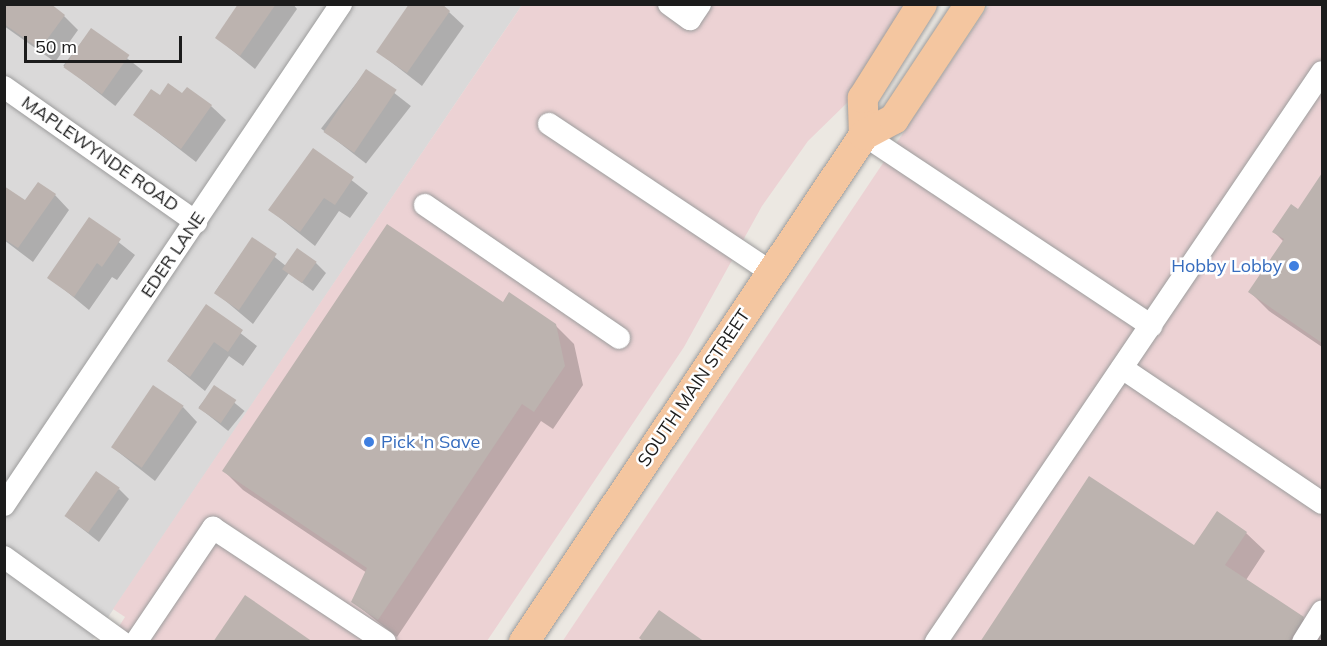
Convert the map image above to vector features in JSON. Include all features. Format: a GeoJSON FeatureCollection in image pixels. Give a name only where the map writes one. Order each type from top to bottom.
{"type":"FeatureCollection","features":[{"type":"Feature","properties":{"kind":"main road"},"geometry":{"type":"LineString","coordinates":[[864,135],[863,98],[922,4]]}},
{"type":"Feature","properties":{"kind":"main road","name":"SOUTH MAIN STREET"},"geometry":{"type":"LineString","coordinates":[[524,642],[864,135],[894,118],[970,4]]}},
{"type":"Feature","properties":{"kind":"street","name":"EDER LANE"},"geometry":{"type":"LineString","coordinates":[[4,505],[341,4]]}},
{"type":"Feature","properties":{"kind":"street"},"geometry":{"type":"LineString","coordinates":[[669,4],[690,19],[700,4]]}},
{"type":"Feature","properties":{"kind":"street"},"geometry":{"type":"LineString","coordinates":[[936,642],[1323,72]]}},
{"type":"Feature","properties":{"kind":"street","name":"MAPLEWYNDE ROAD"},"geometry":{"type":"LineString","coordinates":[[4,87],[196,222]]}},
{"type":"Feature","properties":{"kind":"street"},"geometry":{"type":"LineString","coordinates":[[549,124],[772,273]]}},
{"type":"Feature","properties":{"kind":"street"},"geometry":{"type":"LineString","coordinates":[[864,135],[1150,326]]}},
{"type":"Feature","properties":{"kind":"street"},"geometry":{"type":"LineString","coordinates":[[424,206],[620,338]]}},
{"type":"Feature","properties":{"kind":"street"},"geometry":{"type":"LineString","coordinates":[[1122,368],[1321,500]]}},
{"type":"Feature","properties":{"kind":"street"},"geometry":{"type":"LineString","coordinates":[[136,642],[213,528],[385,642]]}},
{"type":"Feature","properties":{"kind":"street"},"geometry":{"type":"LineString","coordinates":[[4,557],[122,642]]}},
{"type":"Feature","properties":{"kind":"street"},"geometry":{"type":"LineString","coordinates":[[1303,642],[1323,612]]}},
{"type":"Feature","properties":{"kind":"shaded area"},"geometry":{"type":"Polygon","coordinates":[[[4,5],[522,5],[92,641],[5,641],[4,5]]]}},
{"type":"Feature","properties":{"kind":"shaded area"},"geometry":{"type":"Polygon","coordinates":[[[522,5],[907,5],[850,100],[808,141],[762,206],[684,347],[487,641],[109,642],[125,617],[113,609],[522,5]]]}},
{"type":"Feature","properties":{"kind":"shaded area"},"geometry":{"type":"Polygon","coordinates":[[[989,5],[1322,5],[1322,641],[562,642],[989,5]]]}},
{"type":"Feature","properties":{"kind":"building"},"geometry":{"type":"Polygon","coordinates":[[[4,4],[51,4],[65,15],[40,49],[4,24],[4,4]]]}},
{"type":"Feature","properties":{"kind":"building"},"geometry":{"type":"Polygon","coordinates":[[[238,4],[276,4],[240,56],[215,38],[238,4]]]}},
{"type":"Feature","properties":{"kind":"building"},"geometry":{"type":"Polygon","coordinates":[[[409,4],[442,4],[450,11],[407,73],[376,52],[409,4]]]}},
{"type":"Feature","properties":{"kind":"building"},"geometry":{"type":"Polygon","coordinates":[[[91,28],[130,55],[102,94],[63,67],[91,28]]]}},
{"type":"Feature","properties":{"kind":"building"},"geometry":{"type":"Polygon","coordinates":[[[366,69],[397,90],[354,153],[324,132],[366,69]]]}},
{"type":"Feature","properties":{"kind":"building"},"geometry":{"type":"Polygon","coordinates":[[[168,83],[182,93],[187,87],[212,105],[181,149],[133,115],[151,89],[160,95],[168,83]]]}},
{"type":"Feature","properties":{"kind":"building"},"geometry":{"type":"Polygon","coordinates":[[[313,148],[354,177],[335,205],[324,198],[300,232],[268,210],[313,148]]]}},
{"type":"Feature","properties":{"kind":"building","name":"Hobby Lobby"},"geometry":{"type":"Polygon","coordinates":[[[1322,173],[1322,343],[1248,292],[1284,239],[1272,232],[1291,204],[1298,209],[1322,173]]]}},
{"type":"Feature","properties":{"kind":"building"},"geometry":{"type":"Polygon","coordinates":[[[38,182],[56,194],[18,248],[4,239],[4,186],[25,200],[38,182]]]}},
{"type":"Feature","properties":{"kind":"building"},"geometry":{"type":"Polygon","coordinates":[[[89,217],[121,239],[102,267],[97,263],[74,297],[47,278],[89,217]]]}},
{"type":"Feature","properties":{"kind":"building","name":"Pick 'n Save"},"geometry":{"type":"Polygon","coordinates":[[[387,224],[503,302],[509,292],[556,324],[565,366],[534,412],[522,404],[378,620],[351,602],[367,568],[222,471],[387,224]]]}},
{"type":"Feature","properties":{"kind":"building"},"geometry":{"type":"Polygon","coordinates":[[[252,237],[277,254],[239,310],[214,293],[252,237]]]}},
{"type":"Feature","properties":{"kind":"building"},"geometry":{"type":"Polygon","coordinates":[[[297,248],[317,262],[302,283],[282,269],[297,248]]]}},
{"type":"Feature","properties":{"kind":"building"},"geometry":{"type":"Polygon","coordinates":[[[206,304],[243,330],[228,352],[214,342],[190,377],[167,361],[206,304]]]}},
{"type":"Feature","properties":{"kind":"building"},"geometry":{"type":"Polygon","coordinates":[[[153,385],[184,406],[142,468],[111,447],[153,385]]]}},
{"type":"Feature","properties":{"kind":"building"},"geometry":{"type":"Polygon","coordinates":[[[214,385],[236,400],[221,423],[198,408],[214,385]]]}},
{"type":"Feature","properties":{"kind":"building"},"geometry":{"type":"Polygon","coordinates":[[[96,471],[120,488],[88,533],[64,516],[96,471]]]}},
{"type":"Feature","properties":{"kind":"building"},"geometry":{"type":"Polygon","coordinates":[[[1089,476],[1194,545],[1217,511],[1247,532],[1225,565],[1304,617],[1288,642],[980,642],[1089,476]]]}},
{"type":"Feature","properties":{"kind":"building"},"geometry":{"type":"Polygon","coordinates":[[[245,595],[313,642],[213,642],[245,595]]]}},
{"type":"Feature","properties":{"kind":"building"},"geometry":{"type":"Polygon","coordinates":[[[659,610],[705,642],[644,642],[639,638],[659,610]]]}},
{"type":"Feature","properties":{"kind":"place","name":"Hobby Lobby"},"geometry":{"type":"Point","coordinates":[1294,266]}},
{"type":"Feature","properties":{"kind":"place","name":"Pick 'n Save"},"geometry":{"type":"Point","coordinates":[369,442]}}]}
